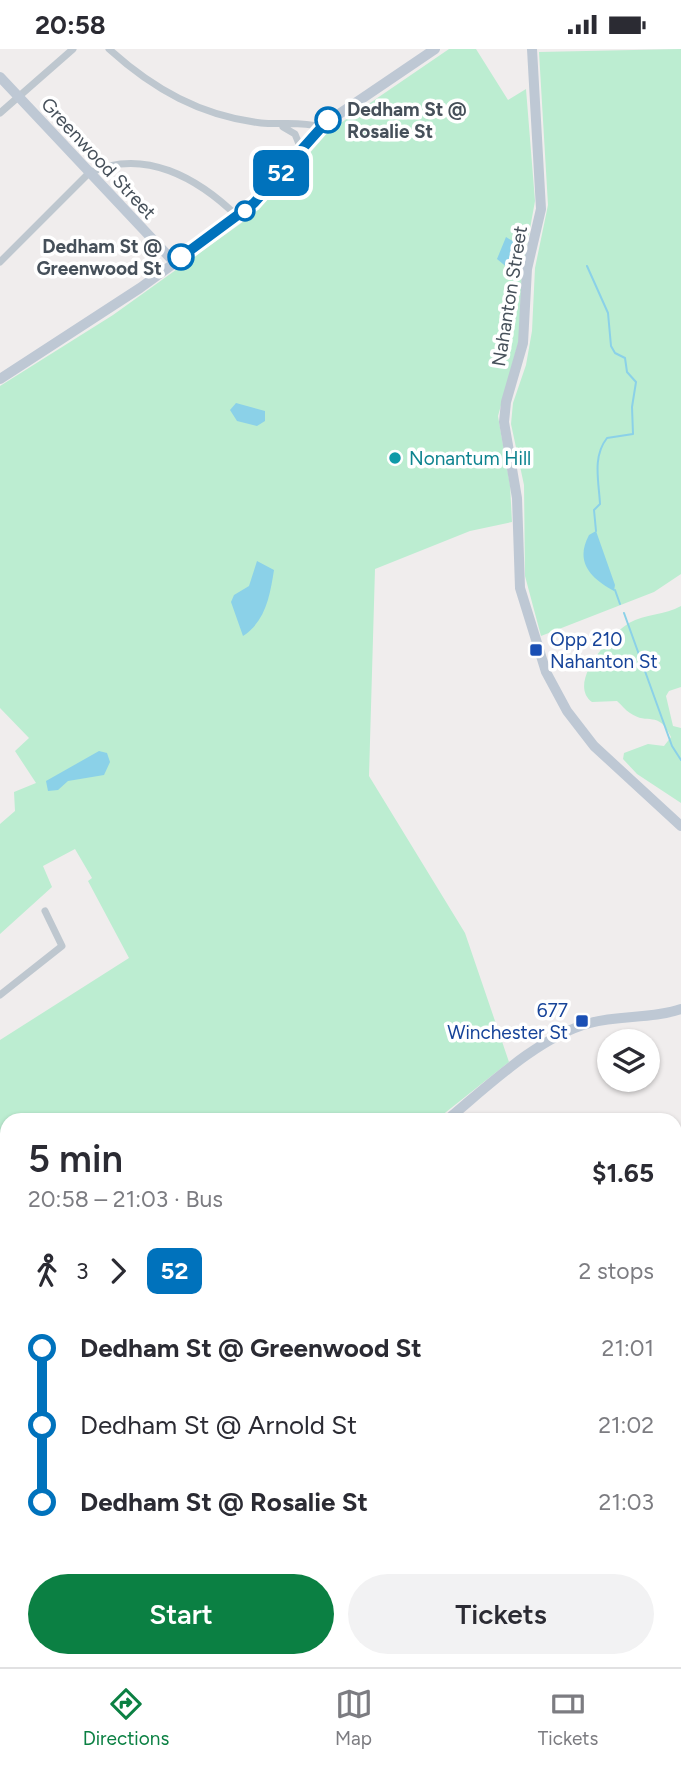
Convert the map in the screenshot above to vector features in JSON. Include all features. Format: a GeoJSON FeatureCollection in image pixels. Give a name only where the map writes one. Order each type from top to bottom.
{"type":"FeatureCollection","features":[{"type":"Feature","properties":{"kind":"main road"},"geometry":{"type":"LineString","coordinates":[[0,379],[238,217],[274,183],[320,127],[435,49]]}},
{"type":"Feature","properties":{"kind":"main road","name":"Nahanton Street"},"geometry":{"type":"LineString","coordinates":[[533,49],[541,209],[527,269],[523,343],[504,418],[517,498],[520,584],[546,672],[573,721],[594,747],[681,826]]}},
{"type":"Feature","properties":{"kind":"main road","name":"Greenwood Street"},"geometry":{"type":"LineString","coordinates":[[0,78],[174,262]]}},
{"type":"Feature","properties":{"kind":"main road"},"geometry":{"type":"LineString","coordinates":[[455,1113],[495,1079],[571,1030],[601,1020],[681,1009]]}},
{"type":"Feature","properties":{"kind":"street"},"geometry":{"type":"LineString","coordinates":[[0,113],[73,49]]}},
{"type":"Feature","properties":{"kind":"street"},"geometry":{"type":"LineString","coordinates":[[109,49],[145,79],[184,102],[227,117],[279,125],[320,127]]}},
{"type":"Feature","properties":{"kind":"street"},"geometry":{"type":"LineString","coordinates":[[279,125],[295,134],[301,149]]}},
{"type":"Feature","properties":{"kind":"street"},"geometry":{"type":"LineString","coordinates":[[0,262],[89,173],[118,163],[162,168],[208,190],[238,217]]}},
{"type":"Feature","properties":{"kind":"street"},"geometry":{"type":"LineString","coordinates":[[0,995],[62,947],[45,911]]}},
{"type":"Feature","properties":{"kind":"green space"},"geometry":{"type":"Polygon","coordinates":[[[449,49],[476,49],[508,100],[526,89],[535,201],[522,273],[519,340],[498,416],[510,485],[512,522],[470,531],[375,569],[369,776],[465,933],[509,1062],[445,1113],[0,1113],[0,1040],[129,958],[88,881],[92,878],[75,849],[43,866],[52,887],[0,934],[0,824],[15,811],[14,792],[36,783],[15,751],[29,738],[0,708],[0,386],[113,315],[247,219],[280,187],[329,131],[449,49]]]}},
{"type":"Feature","properties":{"kind":"green space"},"geometry":{"type":"Polygon","coordinates":[[[681,49],[681,574],[654,592],[541,636],[525,576],[524,485],[511,424],[513,403],[526,365],[532,331],[535,268],[548,205],[539,52],[681,49]]]}},
{"type":"Feature","properties":{"kind":"green space"},"geometry":{"type":"Polygon","coordinates":[[[681,606],[681,687],[669,691],[666,696],[673,726],[681,728],[681,803],[637,774],[623,759],[624,753],[648,744],[664,746],[671,737],[662,723],[636,717],[617,701],[592,702],[585,694],[584,683],[594,659],[621,629],[635,620],[681,606]]]}},
{"type":"Feature","properties":{"kind":"water"},"geometry":{"type":"Polygon","coordinates":[[[506,237],[521,246],[516,263],[509,269],[497,259],[506,237]]]}},
{"type":"Feature","properties":{"kind":"water"},"geometry":{"type":"Polygon","coordinates":[[[236,403],[265,411],[265,421],[257,426],[237,421],[230,410],[236,403]]]}},
{"type":"Feature","properties":{"kind":"water"},"geometry":{"type":"Polygon","coordinates":[[[596,531],[615,585],[614,591],[592,575],[585,562],[585,545],[589,535],[596,531]]]}},
{"type":"Feature","properties":{"kind":"water"},"geometry":{"type":"Polygon","coordinates":[[[257,561],[274,570],[262,615],[243,636],[231,602],[234,595],[249,586],[257,561]]]}},
{"type":"Feature","properties":{"kind":"water"},"geometry":{"type":"Polygon","coordinates":[[[99,751],[107,753],[110,762],[104,775],[68,781],[58,790],[48,791],[46,781],[99,751]]]}},
{"type":"Feature","properties":{"kind":"waterway"},"geometry":{"type":"LineString","coordinates":[[587,266],[608,313],[611,346],[615,353],[625,358],[627,372],[636,382],[632,407],[633,434],[607,438],[599,453],[597,470],[600,504],[594,510],[596,531]]}},
{"type":"Feature","properties":{"kind":"waterway"},"geometry":{"type":"LineString","coordinates":[[615,590],[620,604]]}},
{"type":"Feature","properties":{"kind":"waterway"},"geometry":{"type":"LineString","coordinates":[[624,613],[672,746],[681,760]]}},
{"type":"Feature","properties":{"kind":"bus line","name":"52"},"geometry":{"type":"LineString","coordinates":[[181,257],[254,203],[328,120]]}},
{"type":"Feature","properties":{"kind":"place","name":"Dedham St @ Rosalie St"},"geometry":{"type":"Point","coordinates":[328,120]}},
{"type":"Feature","properties":{"kind":"place","name":"Dedham St @ Greenwood St"},"geometry":{"type":"Point","coordinates":[181,257]}},
{"type":"Feature","properties":{"kind":"place","name":"Nonantum Hill"},"geometry":{"type":"Point","coordinates":[395,458]}},
{"type":"Feature","properties":{"kind":"place","name":"Opp 210 Nahanton St"},"geometry":{"type":"Point","coordinates":[536,650]}},
{"type":"Feature","properties":{"kind":"place","name":"677 Winchester St"},"geometry":{"type":"Point","coordinates":[582,1021]}}]}
